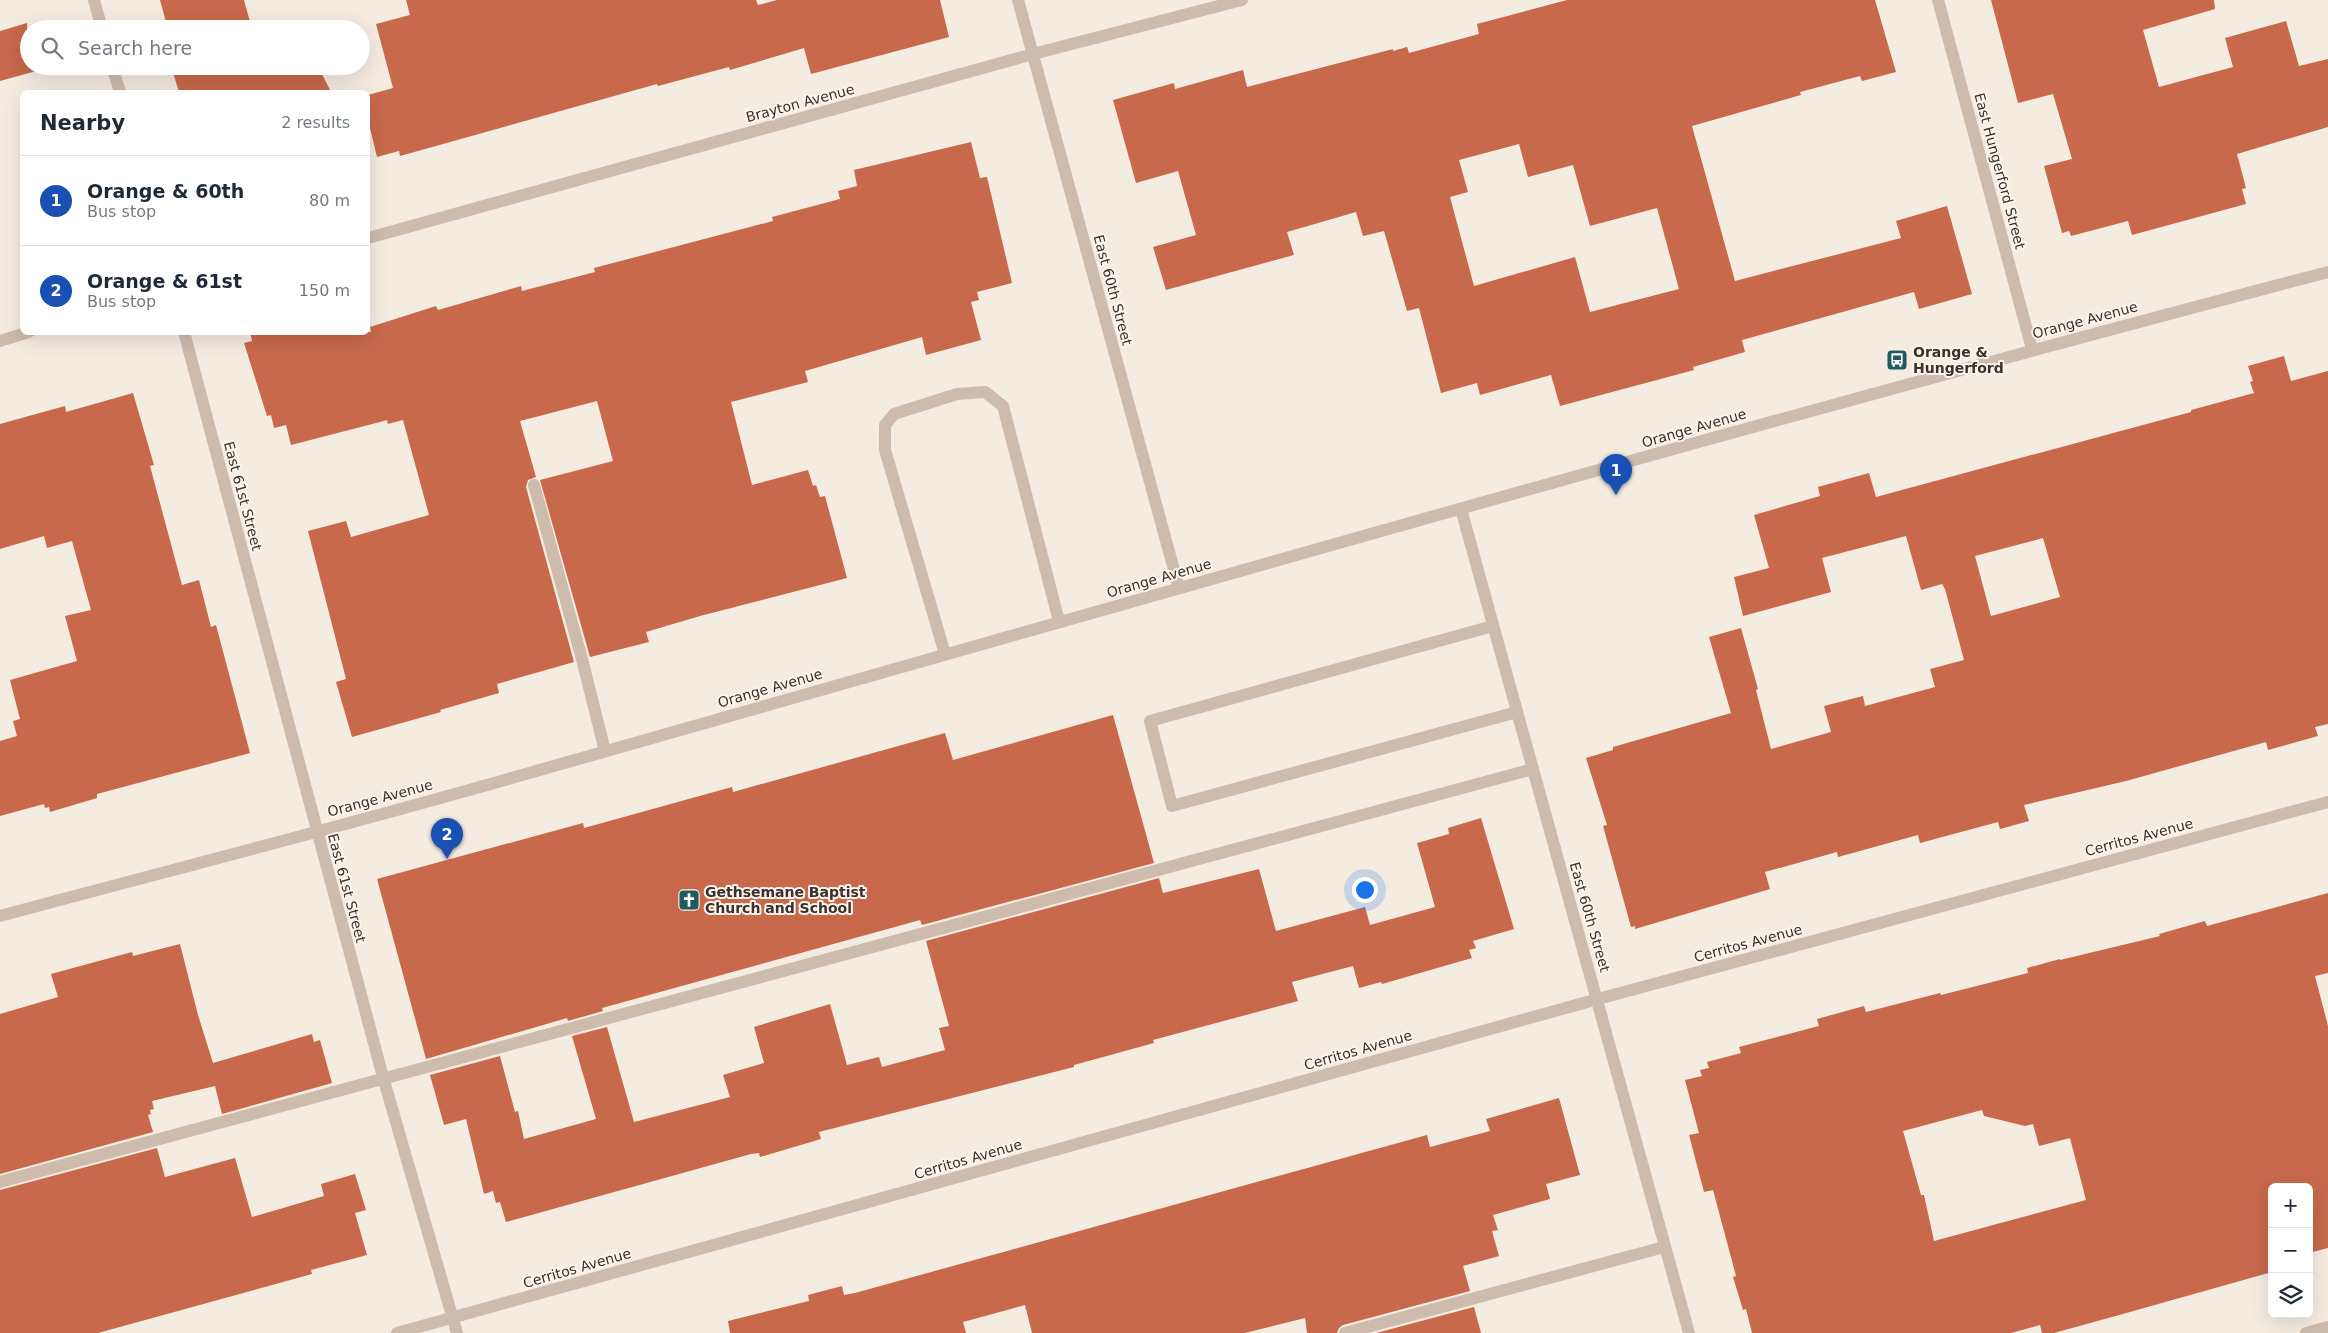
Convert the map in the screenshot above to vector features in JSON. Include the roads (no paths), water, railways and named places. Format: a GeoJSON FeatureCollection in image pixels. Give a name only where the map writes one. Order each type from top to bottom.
{"type":"FeatureCollection","features":[{"type":"Feature","properties":{"kind":"street"},"geometry":{"type":"LineString","coordinates":[[94,0],[100,20]]}},
{"type":"Feature","properties":{"kind":"street","name":"East 60th Street"},"geometry":{"type":"LineString","coordinates":[[1018,0],[1179,588]]}},
{"type":"Feature","properties":{"kind":"street","name":"Brayton Avenue"},"geometry":{"type":"LineString","coordinates":[[370,237],[1033,54],[1242,0]]}},
{"type":"Feature","properties":{"kind":"street","name":"East Hungerford Street"},"geometry":{"type":"LineString","coordinates":[[1938,0],[2032,349]]}},
{"type":"Feature","properties":{"kind":"street"},"geometry":{"type":"LineString","coordinates":[[115,75],[119,90]]}},
{"type":"Feature","properties":{"kind":"street","name":"Orange Avenue"},"geometry":{"type":"LineString","coordinates":[[0,916],[604,751],[1059,621],[2032,349],[2328,272]]}},
{"type":"Feature","properties":{"kind":"street"},"geometry":{"type":"LineString","coordinates":[[0,341],[20,335]]}},
{"type":"Feature","properties":{"kind":"street","name":"East 61st Street"},"geometry":{"type":"LineString","coordinates":[[185,335],[382,1077],[457,1333]]}},
{"type":"Feature","properties":{"kind":"street"},"geometry":{"type":"LineString","coordinates":[[945,654],[885,450],[885,425],[894,414],[957,394],[985,392],[1003,406],[1059,621]]}},
{"type":"Feature","properties":{"kind":"street"},"geometry":{"type":"LineString","coordinates":[[534,485],[582,659],[604,751]]}},
{"type":"Feature","properties":{"kind":"street","name":"East 60th Street"},"geometry":{"type":"LineString","coordinates":[[1461,509],[1689,1333]]}},
{"type":"Feature","properties":{"kind":"street"},"geometry":{"type":"LineString","coordinates":[[1493,626],[1150,721],[1172,806],[1517,712]]}},
{"type":"Feature","properties":{"kind":"street"},"geometry":{"type":"LineString","coordinates":[[0,1182],[382,1077],[1533,769]]}},
{"type":"Feature","properties":{"kind":"street","name":"Cerritos Avenue"},"geometry":{"type":"LineString","coordinates":[[397,1333],[1598,999],[2328,802]]}},
{"type":"Feature","properties":{"kind":"street"},"geometry":{"type":"LineString","coordinates":[[1345,1333],[1664,1246]]}},
{"type":"Feature","properties":{"kind":"street"},"geometry":{"type":"LineString","coordinates":[[2306,1333],[2328,1327]]}},
{"type":"Feature","properties":{"kind":"place","name":"Orange & Hungerford"},"geometry":{"type":"Point","coordinates":[1897,360]}},
{"type":"Feature","properties":{"kind":"place","name":"Orange & 60th"},"geometry":{"type":"Point","coordinates":[1616,495]}},
{"type":"Feature","properties":{"kind":"place","name":"Orange & 61st"},"geometry":{"type":"Point","coordinates":[447,859]}},
{"type":"Feature","properties":{"kind":"place","name":"Gethsemane Baptist Church and School"},"geometry":{"type":"Point","coordinates":[689,900]}}]}
